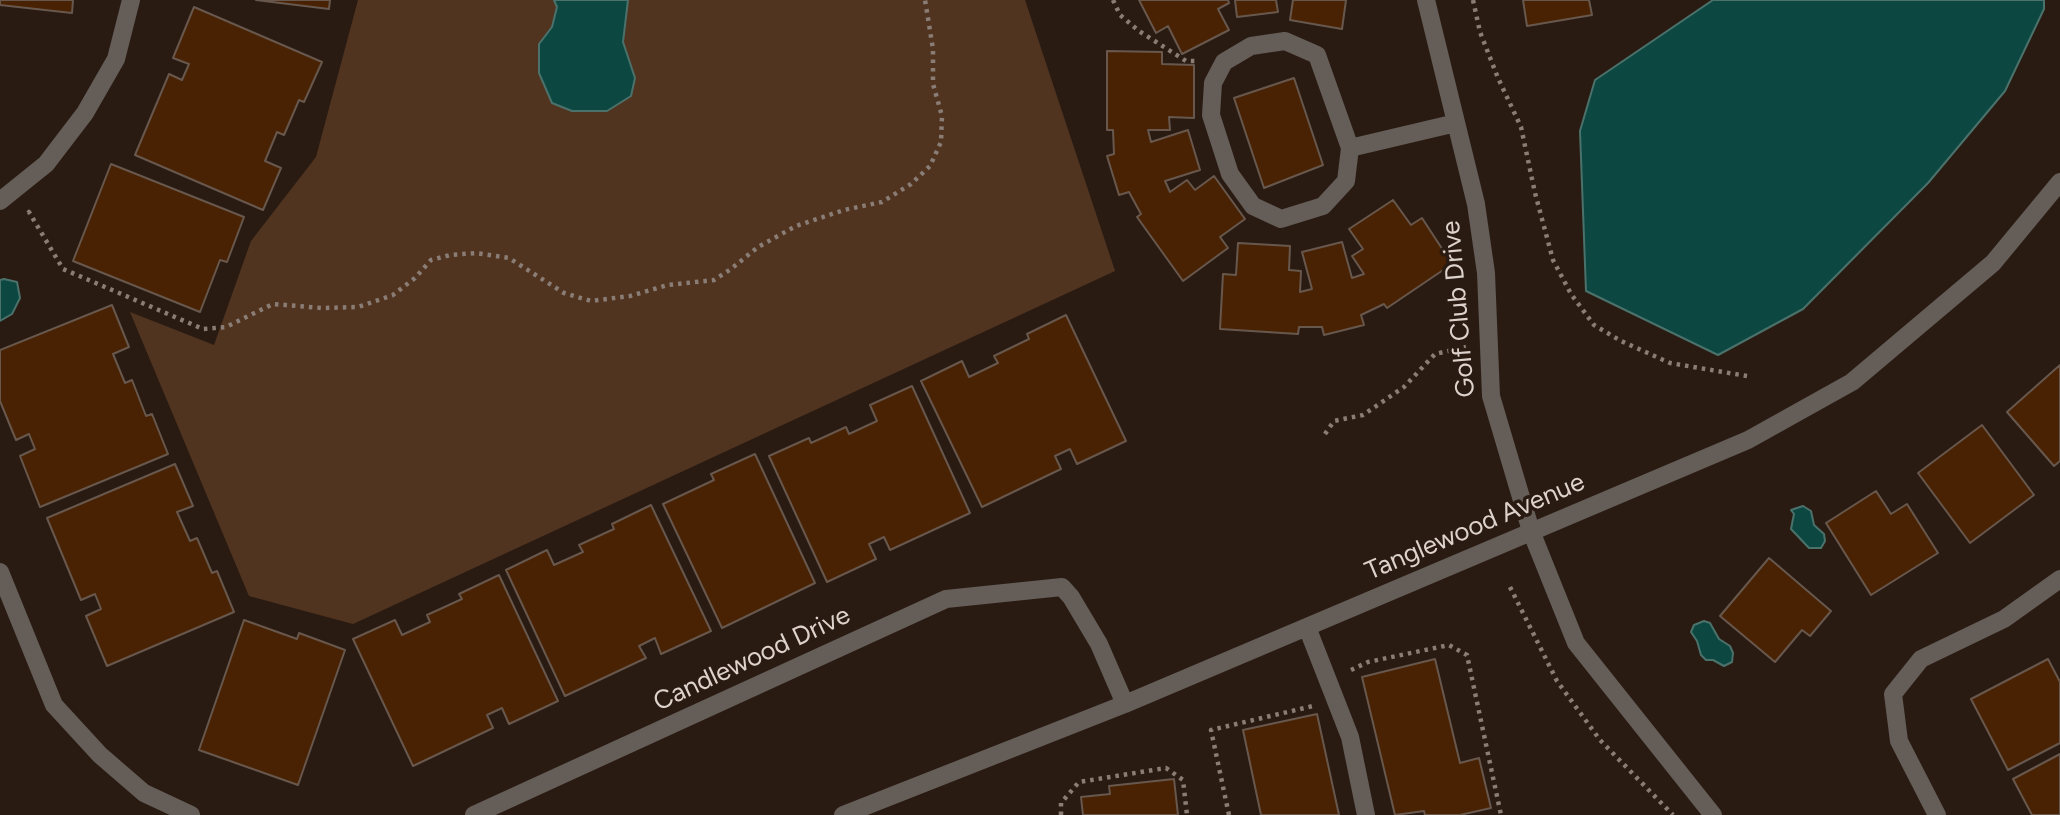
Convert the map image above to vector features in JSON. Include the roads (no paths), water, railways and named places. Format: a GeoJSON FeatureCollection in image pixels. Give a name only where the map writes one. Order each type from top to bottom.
{"type":"FeatureCollection","features":[{"type":"Feature","properties":{"kind":"street"},"geometry":{"type":"LineString","coordinates":[[0,201],[46,164],[85,113],[116,59],[131,0]]}},
{"type":"Feature","properties":{"kind":"street","name":"Golf Club Drive"},"geometry":{"type":"LineString","coordinates":[[1426,0],[1476,204],[1486,274],[1491,396],[1531,531],[1576,643],[1713,815]]}},
{"type":"Feature","properties":{"kind":"street"},"geometry":{"type":"LineString","coordinates":[[1285,41],[1317,55],[1350,148],[1346,181],[1324,206],[1280,219],[1253,206],[1230,174],[1210,115],[1213,83],[1224,62],[1251,46],[1285,41]]}},
{"type":"Feature","properties":{"kind":"street"},"geometry":{"type":"LineString","coordinates":[[1350,148],[1456,123]]}},
{"type":"Feature","properties":{"kind":"street","name":"Tanglewood Avenue"},"geometry":{"type":"LineString","coordinates":[[843,815],[1125,704],[1748,440],[1852,382],[1993,263],[2060,182]]}},
{"type":"Feature","properties":{"kind":"street"},"geometry":{"type":"LineString","coordinates":[[0,572],[54,705],[100,755],[144,793],[191,815]]}},
{"type":"Feature","properties":{"kind":"street"},"geometry":{"type":"LineString","coordinates":[[1936,815],[1899,741],[1893,694],[1921,659],[2004,619],[2060,579]]}},
{"type":"Feature","properties":{"kind":"street","name":"Candlewood Drive"},"geometry":{"type":"LineString","coordinates":[[474,815],[946,599],[1062,587],[1071,597],[1099,644],[1125,704]]}},
{"type":"Feature","properties":{"kind":"street"},"geometry":{"type":"LineString","coordinates":[[1307,627],[1350,737],[1366,815]]}},
{"type":"Feature","properties":{"kind":"water"},"geometry":{"type":"Polygon","coordinates":[[[554,0],[628,0],[623,42],[635,78],[631,96],[607,111],[572,111],[552,103],[539,73],[539,44],[552,27],[557,7],[554,0]]]}},
{"type":"Feature","properties":{"kind":"water"},"geometry":{"type":"Polygon","coordinates":[[[1713,0],[2044,0],[2044,9],[2005,91],[1928,183],[1803,309],[1718,355],[1586,291],[1580,131],[1595,80],[1713,0]]]}},
{"type":"Feature","properties":{"kind":"water"},"geometry":{"type":"Polygon","coordinates":[[[0,280],[17,282],[20,298],[12,314],[0,321],[0,280]]]}},
{"type":"Feature","properties":{"kind":"water"},"geometry":{"type":"Polygon","coordinates":[[[1803,506],[1811,511],[1814,525],[1824,534],[1825,541],[1821,548],[1809,548],[1791,529],[1794,514],[1791,510],[1803,506]]]}},
{"type":"Feature","properties":{"kind":"water"},"geometry":{"type":"Polygon","coordinates":[[[1704,621],[1710,623],[1719,639],[1730,646],[1733,653],[1732,662],[1724,666],[1713,660],[1706,660],[1701,655],[1691,632],[1694,625],[1704,621]]]}}]}
